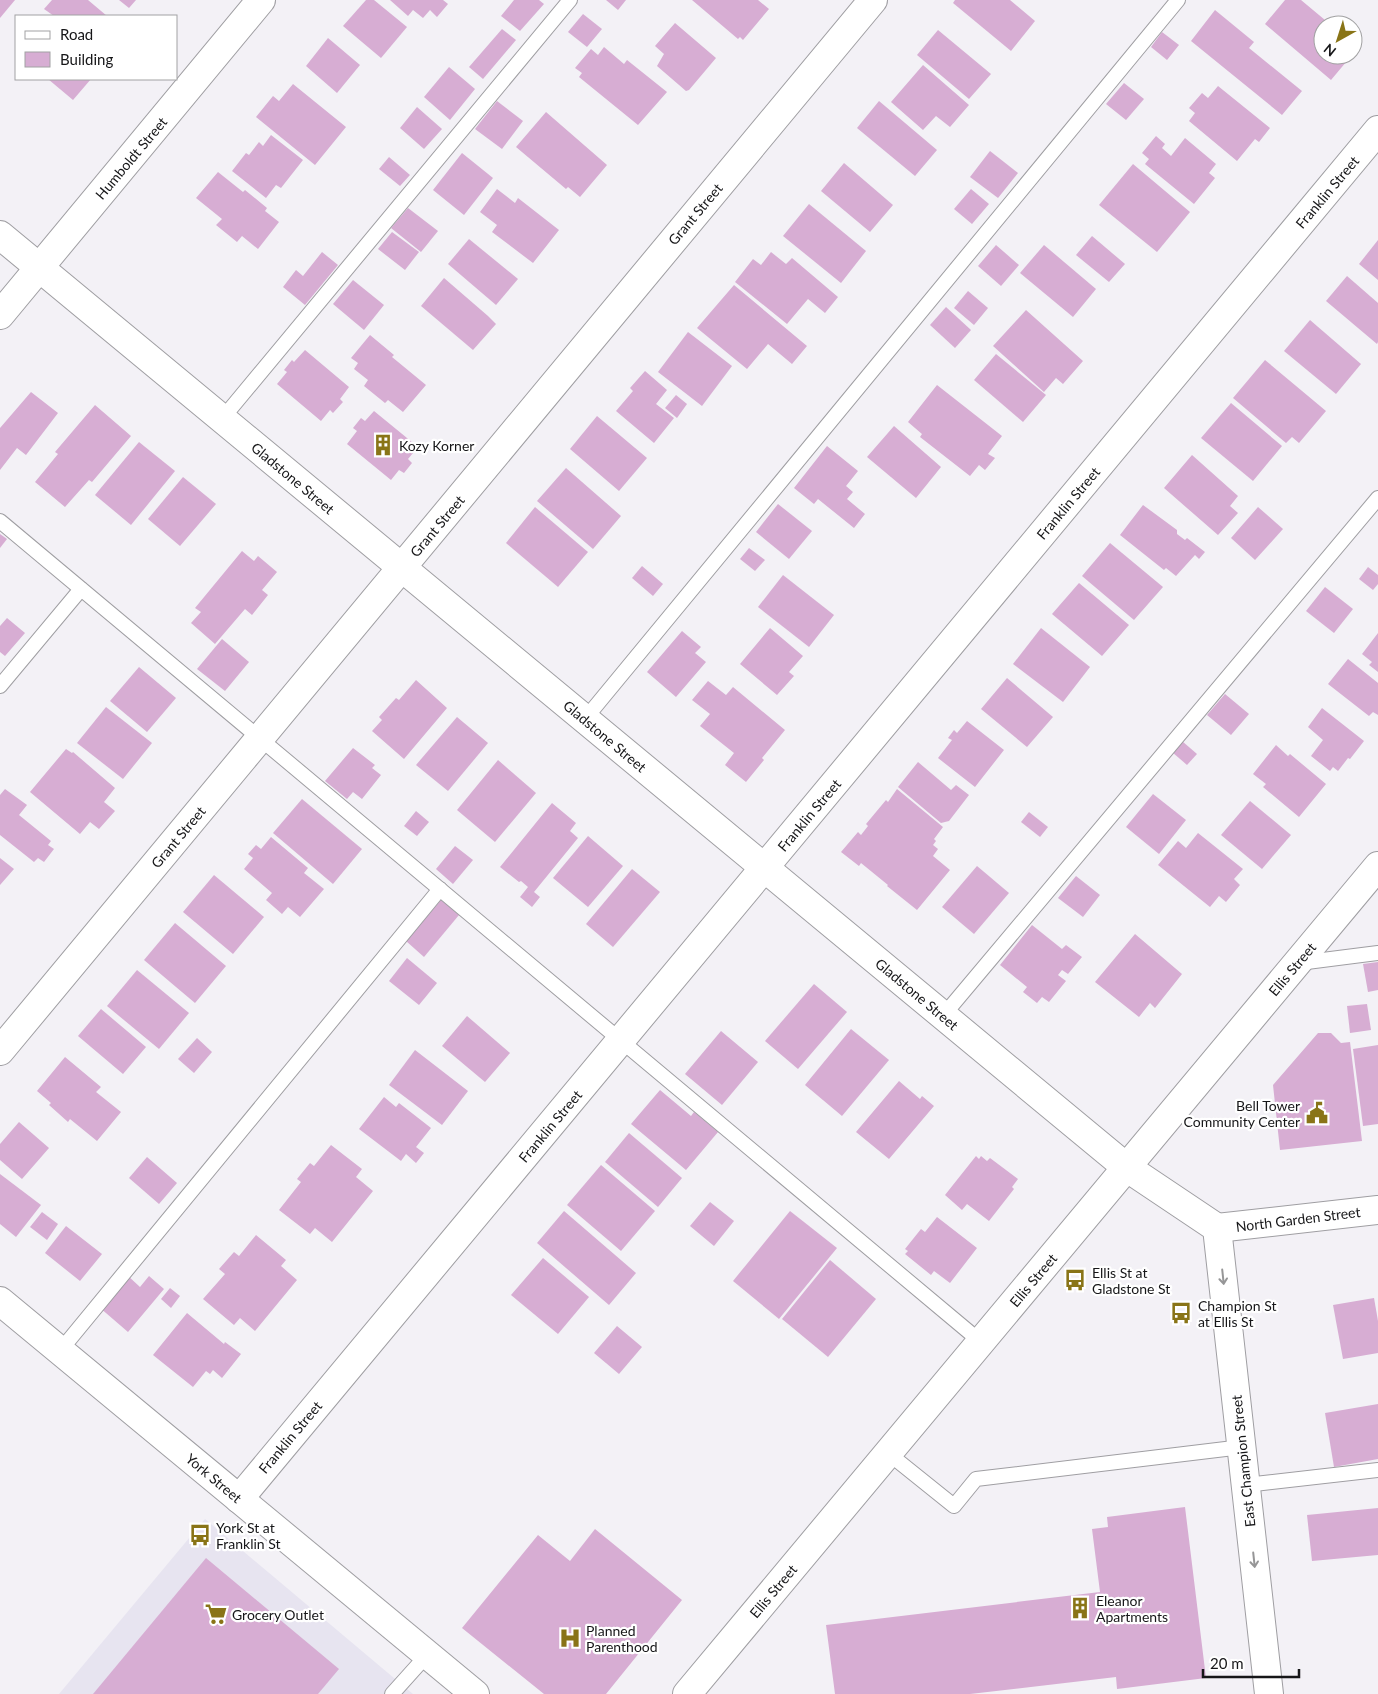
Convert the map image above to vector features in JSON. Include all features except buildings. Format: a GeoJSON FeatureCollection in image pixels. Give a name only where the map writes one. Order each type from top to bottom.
{"type":"FeatureCollection","features":[{"type":"Feature","properties":{"kind":"street","name":"Humboldt Street"},"geometry":{"type":"LineString","coordinates":[[0,315],[261,0]]}},
{"type":"Feature","properties":{"kind":"street","name":"Grant Street"},"geometry":{"type":"LineString","coordinates":[[0,1051],[873,0]]}},
{"type":"Feature","properties":{"kind":"street","name":"Franklin Street"},"geometry":{"type":"LineString","coordinates":[[239,1499],[1378,130]]}},
{"type":"Feature","properties":{"kind":"street","name":"Gladstone Street"},"geometry":{"type":"LineString","coordinates":[[0,235],[1126,1167],[1217,1228]]}},
{"type":"Feature","properties":{"kind":"street","name":"Ellis Street"},"geometry":{"type":"LineString","coordinates":[[687,1694],[1378,866]]}},
{"type":"Feature","properties":{"kind":"street","name":"North Garden Street"},"geometry":{"type":"LineString","coordinates":[[1217,1228],[1378,1210]]}},
{"type":"Feature","properties":{"kind":"street","name":"East Champion Street"},"geometry":{"type":"LineString","coordinates":[[1217,1228],[1270,1694]]}},
{"type":"Feature","properties":{"kind":"street","name":"York Street"},"geometry":{"type":"LineString","coordinates":[[0,1301],[475,1694]]}},
{"type":"Feature","properties":{"kind":"lane"},"geometry":{"type":"LineString","coordinates":[[222,419],[570,0]]}},
{"type":"Feature","properties":{"kind":"lane"},"geometry":{"type":"LineString","coordinates":[[584,719],[1178,0]]}},
{"type":"Feature","properties":{"kind":"lane"},"geometry":{"type":"LineString","coordinates":[[943,1016],[1378,498]]}},
{"type":"Feature","properties":{"kind":"lane"},"geometry":{"type":"LineString","coordinates":[[0,521],[981,1342]]}},
{"type":"Feature","properties":{"kind":"lane"},"geometry":{"type":"LineString","coordinates":[[0,686],[81,589]]}},
{"type":"Feature","properties":{"kind":"lane"},"geometry":{"type":"LineString","coordinates":[[60,1351],[440,889]]}},
{"type":"Feature","properties":{"kind":"lane"},"geometry":{"type":"LineString","coordinates":[[1297,963],[1378,953]]}},
{"type":"Feature","properties":{"kind":"lane"},"geometry":{"type":"LineString","coordinates":[[888,1453],[954,1506],[976,1479],[1242,1448]]}},
{"type":"Feature","properties":{"kind":"lane"},"geometry":{"type":"LineString","coordinates":[[1246,1486],[1378,1470]]}},
{"type":"Feature","properties":{"kind":"lane"},"geometry":{"type":"LineString","coordinates":[[392,1694],[427,1655]]}},
{"type":"Feature","properties":{"kind":"shaded area"},"geometry":{"type":"Polygon","coordinates":[[[205,1519],[413,1694],[59,1694],[205,1519]]]}},
{"type":"Feature","properties":{"kind":"place","name":"Kozy Korner"},"geometry":{"type":"Point","coordinates":[383,445]}},
{"type":"Feature","properties":{"kind":"place","name":"Bell Tower Community Center"},"geometry":{"type":"Point","coordinates":[1317,1113]}},
{"type":"Feature","properties":{"kind":"place","name":"Ellis St at Gladstone St"},"geometry":{"type":"Point","coordinates":[1075,1280]}},
{"type":"Feature","properties":{"kind":"place","name":"Champion St at Ellis St"},"geometry":{"type":"Point","coordinates":[1181,1313]}},
{"type":"Feature","properties":{"kind":"place","name":"York St at Franklin St"},"geometry":{"type":"Point","coordinates":[200,1535]}},
{"type":"Feature","properties":{"kind":"place","name":"Eleanor Apartments"},"geometry":{"type":"Point","coordinates":[1080,1608]}},
{"type":"Feature","properties":{"kind":"place","name":"Grocery Outlet"},"geometry":{"type":"Point","coordinates":[216,1614]}},
{"type":"Feature","properties":{"kind":"place","name":"Planned Parenthood"},"geometry":{"type":"Point","coordinates":[570,1638]}}]}
